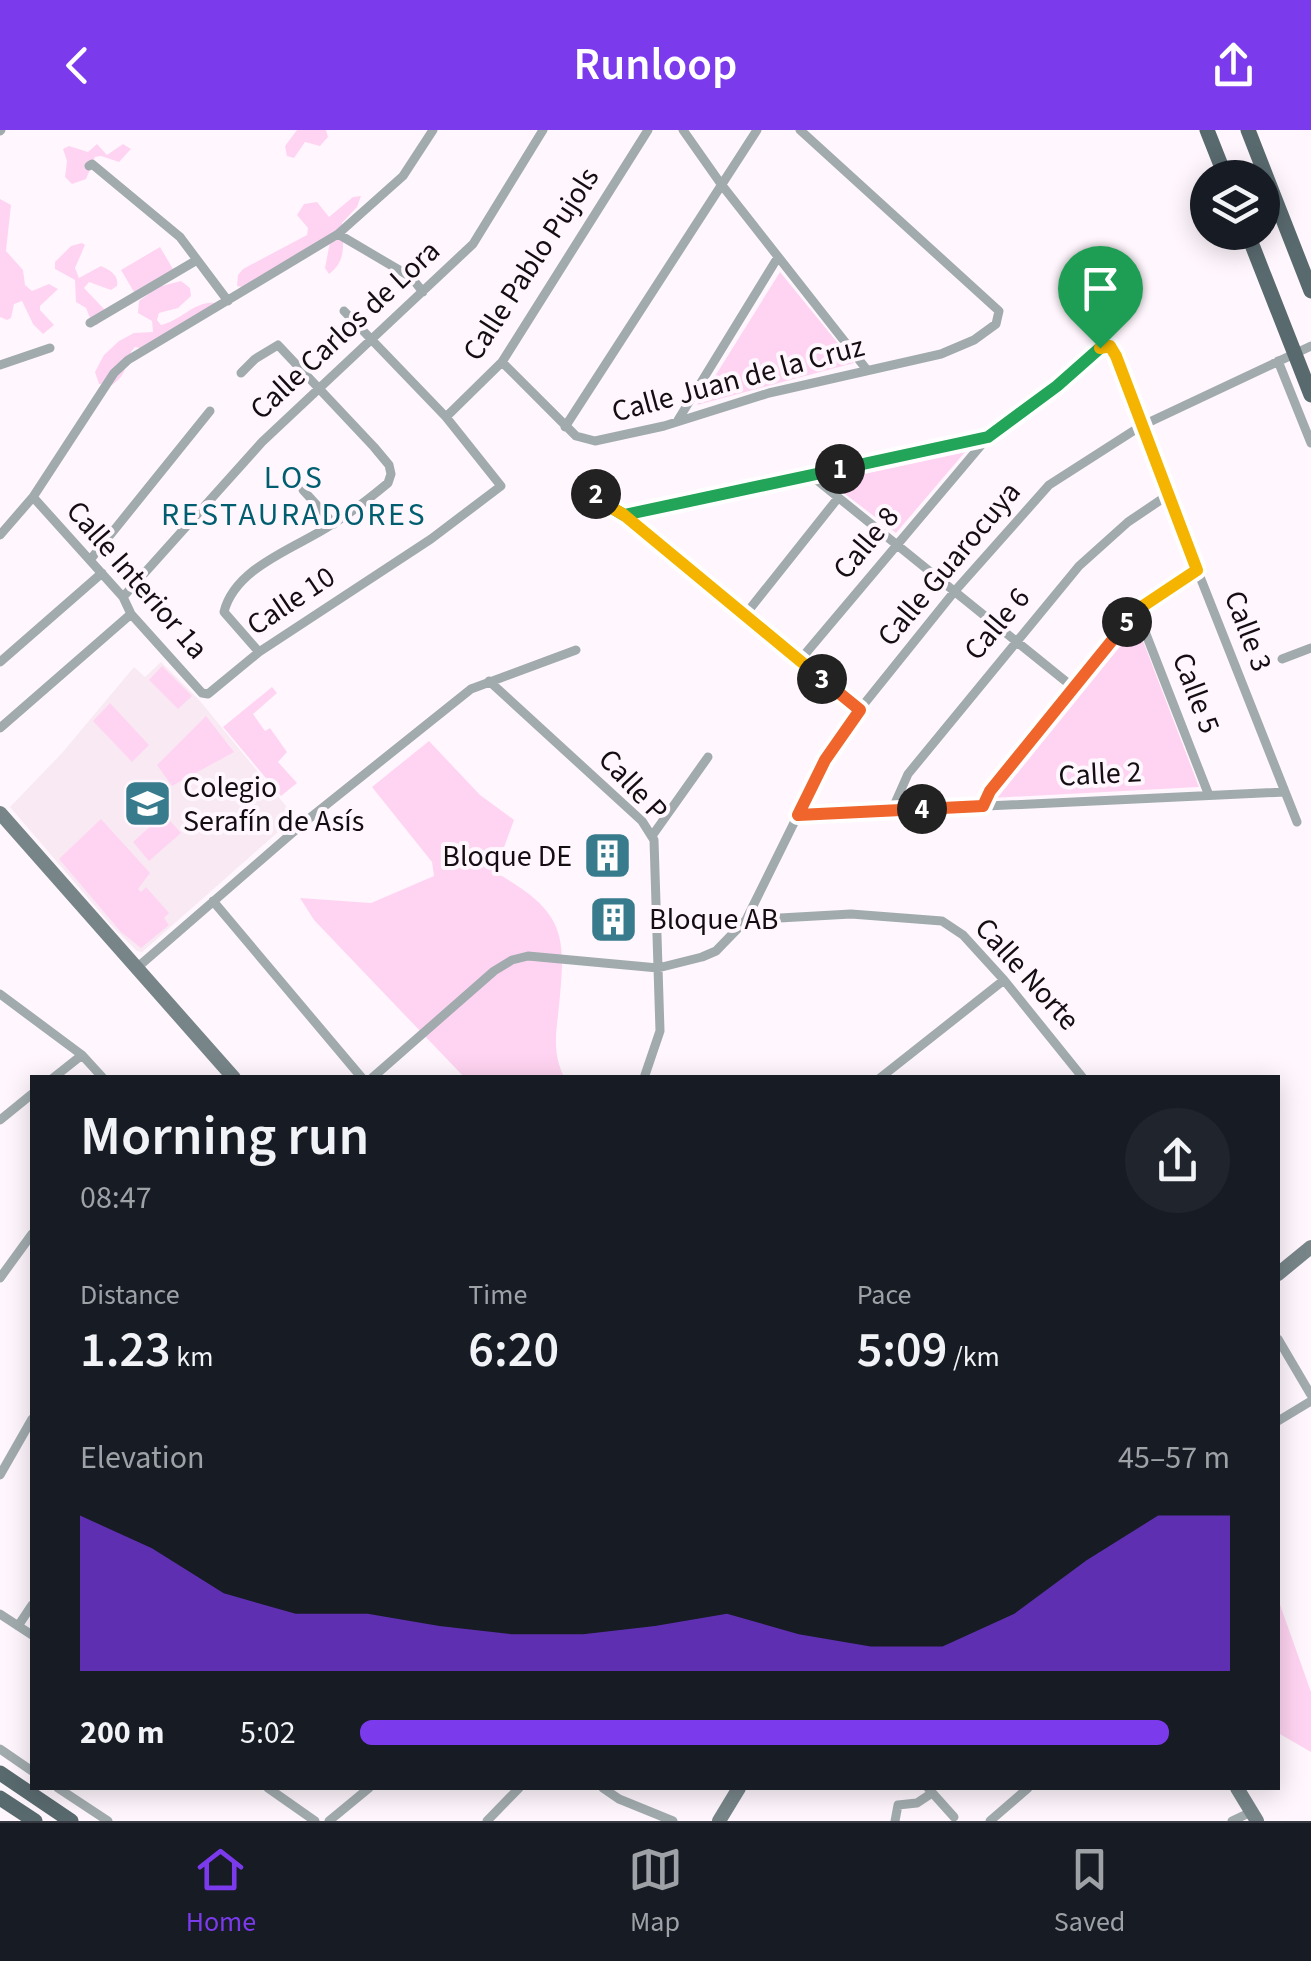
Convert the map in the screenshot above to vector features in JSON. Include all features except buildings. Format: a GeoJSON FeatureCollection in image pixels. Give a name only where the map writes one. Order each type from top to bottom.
{"type":"FeatureCollection","features":[{"type":"Feature","properties":{"kind":"main road"},"geometry":{"type":"LineString","coordinates":[[1207,130],[1219,160]]}},
{"type":"Feature","properties":{"kind":"main road"},"geometry":{"type":"LineString","coordinates":[[1248,130],[1311,291]]}},
{"type":"Feature","properties":{"kind":"main road"},"geometry":{"type":"LineString","coordinates":[[1254,250],[1311,396]]}},
{"type":"Feature","properties":{"kind":"main road"},"geometry":{"type":"LineString","coordinates":[[0,1773],[71,1821]]}},
{"type":"Feature","properties":{"kind":"main road"},"geometry":{"type":"LineString","coordinates":[[0,1798],[35,1821]]}},
{"type":"Feature","properties":{"kind":"street"},"geometry":{"type":"LineString","coordinates":[[0,535],[32,497],[114,373],[128,360],[338,234],[403,176],[433,130]]}},
{"type":"Feature","properties":{"kind":"street","name":"Calle Carlos de Lora"},"geometry":{"type":"LineString","coordinates":[[123,597],[262,442],[473,244],[543,130]]}},
{"type":"Feature","properties":{"kind":"street","name":"Calle Pablo Pujols"},"geometry":{"type":"LineString","coordinates":[[446,417],[502,362],[648,130]]}},
{"type":"Feature","properties":{"kind":"street"},"geometry":{"type":"LineString","coordinates":[[683,130],[867,370]]}},
{"type":"Feature","properties":{"kind":"street"},"geometry":{"type":"LineString","coordinates":[[502,362],[565,427],[757,130]]}},
{"type":"Feature","properties":{"kind":"street","name":"Calle Juan de la Cruz"},"geometry":{"type":"LineString","coordinates":[[565,427],[585,441],[596,442],[768,393],[941,354],[996,324],[999,311],[800,130]]}},
{"type":"Feature","properties":{"kind":"street"},"geometry":{"type":"LineString","coordinates":[[88,166],[92,164],[180,237],[228,300]]}},
{"type":"Feature","properties":{"kind":"street"},"geometry":{"type":"LineString","coordinates":[[338,234],[410,277],[422,292]]}},
{"type":"Feature","properties":{"kind":"street"},"geometry":{"type":"LineString","coordinates":[[678,420],[778,258]]}},
{"type":"Feature","properties":{"kind":"street"},"geometry":{"type":"LineString","coordinates":[[90,323],[197,260]]}},
{"type":"Feature","properties":{"kind":"street"},"geometry":{"type":"LineString","coordinates":[[344,311],[446,417]]}},
{"type":"Feature","properties":{"kind":"street"},"geometry":{"type":"LineString","coordinates":[[241,374],[255,359],[278,345],[374,447],[392,474],[388,482],[334,524],[250,574],[225,606],[224,612],[259,652]]}},
{"type":"Feature","properties":{"kind":"street","name":"Calle 3"},"geometry":{"type":"LineString","coordinates":[[1110,346],[1297,822]]}},
{"type":"Feature","properties":{"kind":"street","name":"Calle 8"},"geometry":{"type":"LineString","coordinates":[[800,660],[988,437],[1100,348],[1110,346]]}},
{"type":"Feature","properties":{"kind":"street","name":"Calle Guarocuya"},"geometry":{"type":"LineString","coordinates":[[376,1075],[512,960],[528,956],[658,968],[716,951],[746,920],[825,760],[860,710],[954,592],[1050,485],[1140,426],[1311,346]]}},
{"type":"Feature","properties":{"kind":"street"},"geometry":{"type":"LineString","coordinates":[[0,365],[50,348]]}},
{"type":"Feature","properties":{"kind":"street"},"geometry":{"type":"LineString","coordinates":[[1278,361],[1311,443]]}},
{"type":"Feature","properties":{"kind":"street"},"geometry":{"type":"LineString","coordinates":[[90,560],[210,411]]}},
{"type":"Feature","properties":{"kind":"street","name":"Calle 10"},"geometry":{"type":"LineString","coordinates":[[205,694],[259,652],[432,539],[500,488],[501,482],[446,417]]}},
{"type":"Feature","properties":{"kind":"street"},"geometry":{"type":"LineString","coordinates":[[624,515],[988,437]]}},
{"type":"Feature","properties":{"kind":"street"},"geometry":{"type":"LineString","coordinates":[[813,477],[1074,688]]}},
{"type":"Feature","properties":{"kind":"street"},"geometry":{"type":"LineString","coordinates":[[303,490],[334,524]]}},
{"type":"Feature","properties":{"kind":"street","name":"Calle 6"},"geometry":{"type":"LineString","coordinates":[[892,810],[908,774],[1016,640],[1101,544],[1168,495]]}},
{"type":"Feature","properties":{"kind":"street","name":"Calle Interior 1a"},"geometry":{"type":"LineString","coordinates":[[32,497],[123,597],[130,614],[205,694]]}},
{"type":"Feature","properties":{"kind":"street"},"geometry":{"type":"LineString","coordinates":[[595,498],[624,515],[860,710]]}},
{"type":"Feature","properties":{"kind":"street"},"geometry":{"type":"LineString","coordinates":[[745,615],[838,498]]}},
{"type":"Feature","properties":{"kind":"street"},"geometry":{"type":"LineString","coordinates":[[983,806],[990,791],[1137,610],[1197,570]]}},
{"type":"Feature","properties":{"kind":"street"},"geometry":{"type":"LineString","coordinates":[[0,662],[102,574]]}},
{"type":"Feature","properties":{"kind":"street","name":"Calle 5"},"geometry":{"type":"LineString","coordinates":[[1137,610],[1208,794]]}},
{"type":"Feature","properties":{"kind":"street"},"geometry":{"type":"LineString","coordinates":[[0,728],[130,614]]}},
{"type":"Feature","properties":{"kind":"street"},"geometry":{"type":"LineString","coordinates":[[1282,659],[1311,648]]}},
{"type":"Feature","properties":{"kind":"street"},"geometry":{"type":"LineString","coordinates":[[139,966],[306,821],[462,696],[489,681],[576,650]]}},
{"type":"Feature","properties":{"kind":"street","name":"Calle P"},"geometry":{"type":"LineString","coordinates":[[489,681],[642,821],[652,836],[660,1031],[645,1075]]}},
{"type":"Feature","properties":{"kind":"street"},"geometry":{"type":"LineString","coordinates":[[652,836],[708,757]]}},
{"type":"Feature","properties":{"kind":"street","name":"Calle 2"},"geometry":{"type":"LineString","coordinates":[[798,815],[1284,792]]}},
{"type":"Feature","properties":{"kind":"street"},"geometry":{"type":"LineString","coordinates":[[0,812],[231,1075]]}},
{"type":"Feature","properties":{"kind":"street"},"geometry":{"type":"LineString","coordinates":[[213,901],[359,1075]]}},
{"type":"Feature","properties":{"kind":"street","name":"Calle Norte"},"geometry":{"type":"LineString","coordinates":[[746,920],[850,914],[942,921],[963,936],[1004,980],[1081,1075]]}},
{"type":"Feature","properties":{"kind":"street"},"geometry":{"type":"LineString","coordinates":[[884,1075],[1004,980]]}},
{"type":"Feature","properties":{"kind":"street"},"geometry":{"type":"LineString","coordinates":[[0,994],[82,1055],[99,1075]]}},
{"type":"Feature","properties":{"kind":"street"},"geometry":{"type":"LineString","coordinates":[[57,1075],[82,1055]]}},
{"type":"Feature","properties":{"kind":"street"},"geometry":{"type":"LineString","coordinates":[[0,1120],[30,1096]]}},
{"type":"Feature","properties":{"kind":"street"},"geometry":{"type":"LineString","coordinates":[[0,1278],[30,1237]]}},
{"type":"Feature","properties":{"kind":"street"},"geometry":{"type":"LineString","coordinates":[[1280,1272],[1311,1247]]}},
{"type":"Feature","properties":{"kind":"street"},"geometry":{"type":"LineString","coordinates":[[1280,1343],[1311,1398],[1280,1420]]}},
{"type":"Feature","properties":{"kind":"street"},"geometry":{"type":"LineString","coordinates":[[0,1475],[30,1422]]}},
{"type":"Feature","properties":{"kind":"street"},"geometry":{"type":"LineString","coordinates":[[18,1626],[30,1607]]}},
{"type":"Feature","properties":{"kind":"street"},"geometry":{"type":"LineString","coordinates":[[0,1614],[30,1634]]}},
{"type":"Feature","properties":{"kind":"street"},"geometry":{"type":"LineString","coordinates":[[0,1749],[30,1770]]}},
{"type":"Feature","properties":{"kind":"street"},"geometry":{"type":"LineString","coordinates":[[61,1790],[108,1821]]}},
{"type":"Feature","properties":{"kind":"street"},"geometry":{"type":"LineString","coordinates":[[274,1790],[315,1821]]}},
{"type":"Feature","properties":{"kind":"street"},"geometry":{"type":"LineString","coordinates":[[328,1821],[367,1790]]}},
{"type":"Feature","properties":{"kind":"street"},"geometry":{"type":"LineString","coordinates":[[486,1821],[517,1790]]}},
{"type":"Feature","properties":{"kind":"street"},"geometry":{"type":"LineString","coordinates":[[606,1790],[672,1821]]}},
{"type":"Feature","properties":{"kind":"street"},"geometry":{"type":"LineString","coordinates":[[719,1821],[737,1790]]}},
{"type":"Feature","properties":{"kind":"street"},"geometry":{"type":"LineString","coordinates":[[895,1821],[898,1805],[917,1803],[930,1790],[954,1817]]}},
{"type":"Feature","properties":{"kind":"street"},"geometry":{"type":"LineString","coordinates":[[990,1821],[1023,1790]]}},
{"type":"Feature","properties":{"kind":"street"},"geometry":{"type":"LineString","coordinates":[[1232,1821],[1254,1816],[1238,1790]]}},
{"type":"Feature","properties":{"kind":"shaded area"},"geometry":{"type":"Polygon","coordinates":[[[297,130],[326,130],[328,137],[320,146],[305,142],[294,158],[287,156],[285,146],[297,130]]]}},
{"type":"Feature","properties":{"kind":"shaded area"},"geometry":{"type":"Polygon","coordinates":[[[97,144],[107,155],[123,144],[131,149],[119,162],[95,157],[86,179],[72,184],[65,177],[67,161],[63,149],[69,146],[88,152],[97,144]]]}},
{"type":"Feature","properties":{"kind":"shaded area"},"geometry":{"type":"Polygon","coordinates":[[[361,196],[357,207],[342,223],[341,257],[329,274],[325,268],[330,242],[242,287],[237,286],[243,269],[307,235],[308,228],[297,215],[304,204],[317,202],[329,217],[353,197],[361,196]]]}},
{"type":"Feature","properties":{"kind":"shaded area"},"geometry":{"type":"Polygon","coordinates":[[[0,199],[11,205],[6,251],[23,270],[25,285],[32,291],[49,284],[58,289],[40,306],[54,325],[43,334],[33,324],[22,301],[14,304],[11,318],[0,317],[0,199]]]}},
{"type":"Feature","properties":{"kind":"shaded area"},"geometry":{"type":"Polygon","coordinates":[[[85,245],[75,268],[79,278],[101,266],[117,279],[117,286],[111,290],[89,282],[84,288],[105,310],[106,317],[97,325],[93,325],[86,308],[76,302],[75,280],[55,269],[55,262],[71,246],[85,245]]]}},
{"type":"Feature","properties":{"kind":"shaded area"},"geometry":{"type":"Polygon","coordinates":[[[160,247],[173,269],[134,292],[121,270],[160,247]]]}},
{"type":"Feature","properties":{"kind":"shaded area"},"geometry":{"type":"Polygon","coordinates":[[[780,272],[854,363],[697,405],[780,272]]]}},
{"type":"Feature","properties":{"kind":"shaded area"},"geometry":{"type":"Polygon","coordinates":[[[181,281],[190,288],[191,296],[178,308],[159,313],[157,320],[161,325],[207,303],[215,303],[215,307],[150,350],[135,347],[118,380],[112,385],[99,384],[95,372],[104,355],[134,333],[153,332],[152,321],[138,313],[139,301],[158,287],[181,281]]]}},
{"type":"Feature","properties":{"kind":"shaded area"},"geometry":{"type":"Polygon","coordinates":[[[965,452],[896,533],[828,481],[834,480],[965,452]]]}},
{"type":"Feature","properties":{"kind":"shaded area"},"geometry":{"type":"Polygon","coordinates":[[[1135,620],[1199,787],[992,798],[1135,620]]]}},
{"type":"Feature","properties":{"kind":"shaded area","name":"Colegio Serafín de Asís"},"geometry":{"type":"Polygon","coordinates":[[[161,662],[200,701],[295,817],[142,952],[112,926],[10,807],[62,753],[134,667],[145,677],[161,662]]]}},
{"type":"Feature","properties":{"kind":"shaded area"},"geometry":{"type":"Polygon","coordinates":[[[162,666],[192,696],[178,709],[149,680],[162,666]]]}},
{"type":"Feature","properties":{"kind":"shaded area"},"geometry":{"type":"Polygon","coordinates":[[[272,687],[277,693],[253,714],[265,731],[270,728],[287,752],[278,762],[297,783],[281,796],[223,727],[272,687]]]}},
{"type":"Feature","properties":{"kind":"shaded area"},"geometry":{"type":"Polygon","coordinates":[[[110,703],[149,745],[132,762],[93,721],[110,703]]]}},
{"type":"Feature","properties":{"kind":"shaded area"},"geometry":{"type":"Polygon","coordinates":[[[206,716],[234,752],[172,786],[157,765],[206,716]]]}},
{"type":"Feature","properties":{"kind":"shaded area"},"geometry":{"type":"Polygon","coordinates":[[[429,741],[480,795],[514,820],[495,872],[537,901],[557,930],[562,966],[556,1047],[563,1075],[462,1075],[314,920],[300,898],[371,903],[434,876],[432,862],[372,787],[429,741]]]}},
{"type":"Feature","properties":{"kind":"shaded area"},"geometry":{"type":"Polygon","coordinates":[[[164,814],[181,833],[149,861],[133,842],[164,814]]]}},
{"type":"Feature","properties":{"kind":"shaded area"},"geometry":{"type":"Polygon","coordinates":[[[101,819],[150,873],[138,889],[141,892],[146,887],[169,913],[164,918],[169,925],[141,948],[121,932],[59,859],[101,819]]]}},
{"type":"Feature","properties":{"kind":"shaded area"},"geometry":{"type":"Polygon","coordinates":[[[1280,1605],[1311,1692],[1311,1752],[1280,1734],[1280,1605]]]}},
{"type":"Feature","properties":{"kind":"place","name":"Colegio Serafín de Asís"},"geometry":{"type":"Point","coordinates":[148,804]}},
{"type":"Feature","properties":{"kind":"place","name":"Bloque DE"},"geometry":{"type":"Point","coordinates":[607,856]}},
{"type":"Feature","properties":{"kind":"place","name":"Bloque AB"},"geometry":{"type":"Point","coordinates":[614,919]}},
{"type":"Feature","properties":{"kind":"district","name":"LOS RESTAURADORES"},"geometry":{"type":"Point","coordinates":[294,496]}},
{"type":"Feature","properties":{"kind":"route"},"geometry":{"type":"LineString","coordinates":[[1100,348],[988,437],[624,515],[595,498],[592,502],[583,500],[583,491],[594,490],[595,498],[624,515],[860,710],[825,760],[798,815],[983,806],[990,791],[1137,610],[1197,570],[1116,356],[1110,346],[1100,348]]}}]}
